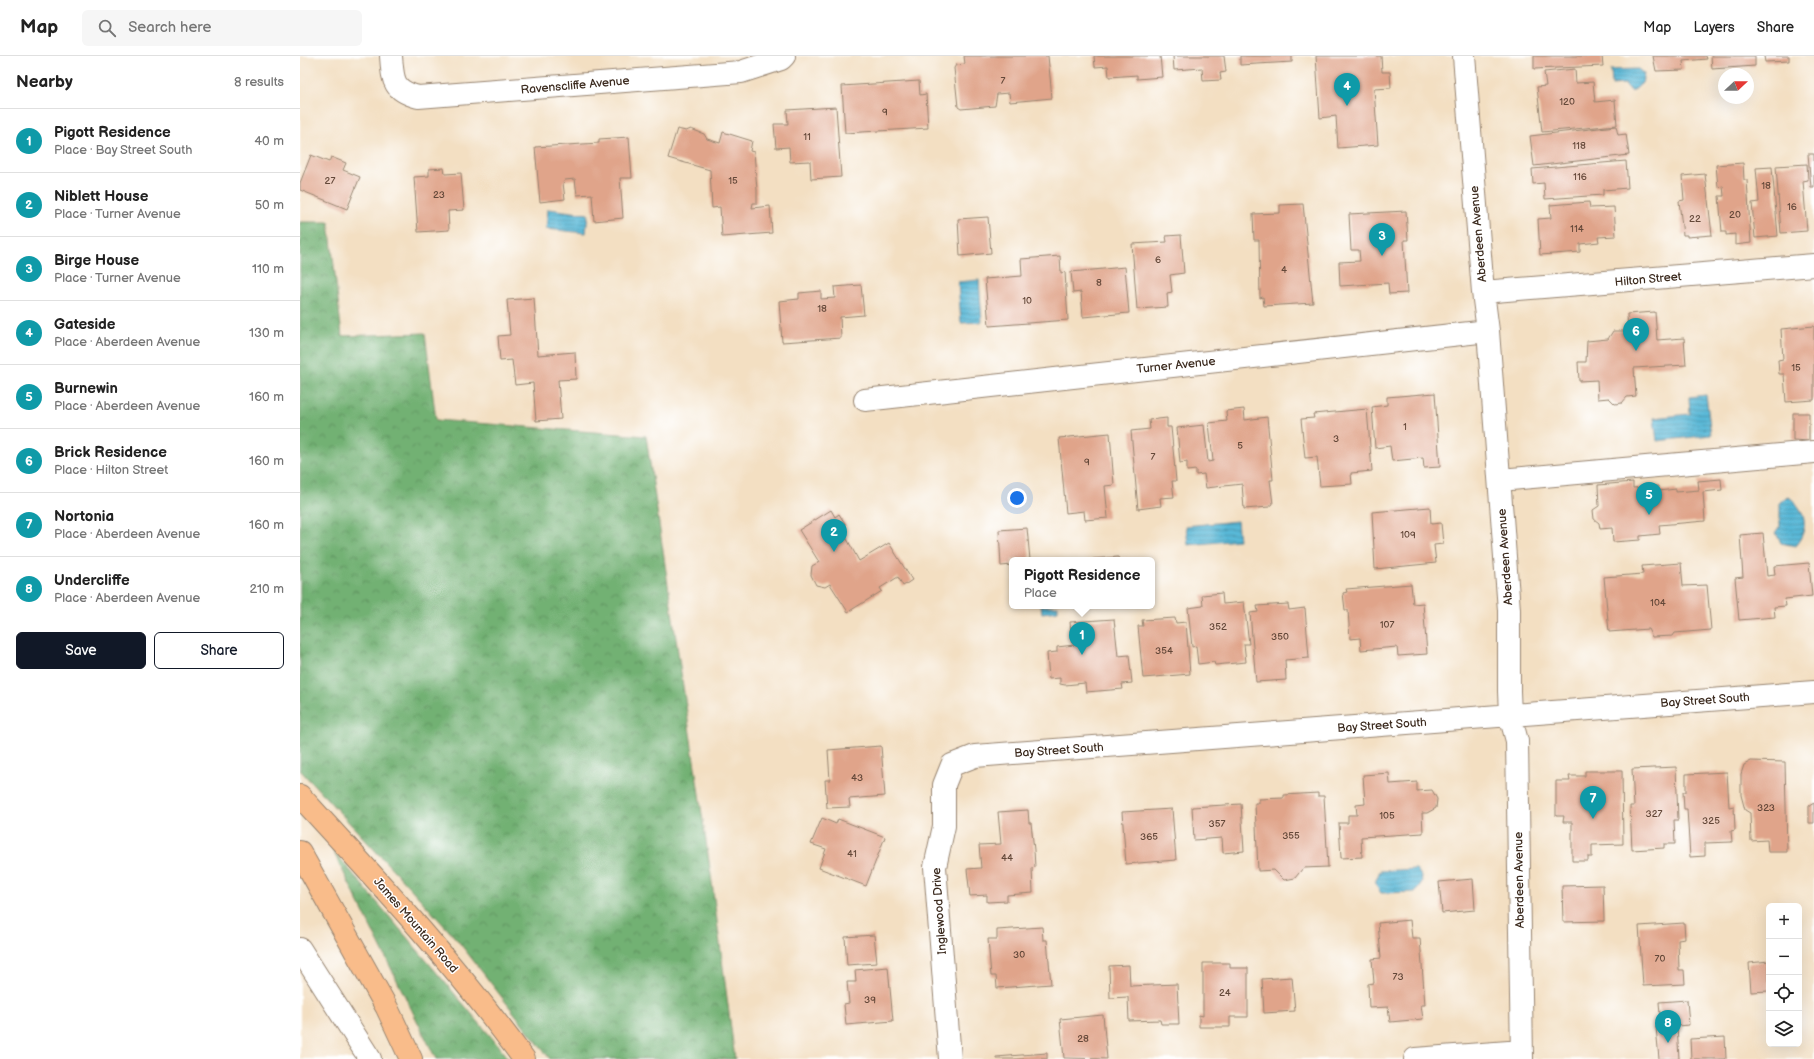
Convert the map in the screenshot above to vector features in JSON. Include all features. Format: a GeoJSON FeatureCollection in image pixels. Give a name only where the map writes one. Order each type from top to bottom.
{"type":"FeatureCollection","features":[{"type":"Feature","properties":{"kind":"main road","name":"James Mountain Road"},"geometry":{"type":"LineString","coordinates":[[300,796],[428,938],[494,1017],[524,1059]]}},
{"type":"Feature","properties":{"kind":"main road"},"geometry":{"type":"LineString","coordinates":[[300,852],[387,1008],[411,1059]]}},
{"type":"Feature","properties":{"kind":"street","name":"Ravenscliffe Avenue"},"geometry":{"type":"LineString","coordinates":[[391,56],[393,81],[404,93],[418,97],[741,72],[781,59],[784,56]]}},
{"type":"Feature","properties":{"kind":"street","name":"Aberdeen Avenue"},"geometry":{"type":"LineString","coordinates":[[1464,56],[1500,480],[1509,610],[1508,683],[1510,715],[1517,741],[1522,1055]]}},
{"type":"Feature","properties":{"kind":"street","name":"Hilton Street"},"geometry":{"type":"LineString","coordinates":[[1483,292],[1814,265]]}},
{"type":"Feature","properties":{"kind":"street","name":"Turner Avenue"},"geometry":{"type":"LineString","coordinates":[[865,400],[1488,330]]}},
{"type":"Feature","properties":{"kind":"street"},"geometry":{"type":"LineString","coordinates":[[1500,480],[1814,452]]}},
{"type":"Feature","properties":{"kind":"street","name":"Bay Street South"},"geometry":{"type":"LineString","coordinates":[[952,765],[975,756],[1814,692]]}},
{"type":"Feature","properties":{"kind":"street","name":"Inglewood Drive"},"geometry":{"type":"LineString","coordinates":[[950,1059],[935,867],[944,826],[944,785],[952,765]]}},
{"type":"Feature","properties":{"kind":"street"},"geometry":{"type":"LineString","coordinates":[[300,949],[370,1059]]}},
{"type":"Feature","properties":{"kind":"street"},"geometry":{"type":"LineString","coordinates":[[1415,1059],[1522,1055]]}},
{"type":"Feature","properties":{"kind":"green space"},"geometry":{"type":"Polygon","coordinates":[[[300,222],[329,222],[342,336],[425,333],[436,420],[646,436],[711,875],[735,1059],[550,1059],[458,941],[300,770],[300,222]]]}},
{"type":"Feature","properties":{"kind":"green space"},"geometry":{"type":"Polygon","coordinates":[[[332,849],[493,1039],[508,1059],[436,1059],[332,849]]]}},
{"type":"Feature","properties":{"kind":"water"},"geometry":{"type":"Polygon","coordinates":[[[1638,69],[1644,74],[1642,83],[1632,92],[1625,84],[1612,85],[1611,70],[1638,69]]]}},
{"type":"Feature","properties":{"kind":"water"},"geometry":{"type":"Polygon","coordinates":[[[548,209],[588,214],[586,233],[546,229],[548,209]]]}},
{"type":"Feature","properties":{"kind":"water"},"geometry":{"type":"Polygon","coordinates":[[[979,280],[982,322],[961,323],[958,282],[979,280]]]}},
{"type":"Feature","properties":{"kind":"water"},"geometry":{"type":"Polygon","coordinates":[[[1706,395],[1711,435],[1657,441],[1654,418],[1690,414],[1689,397],[1706,395]]]}},
{"type":"Feature","properties":{"kind":"water"},"geometry":{"type":"Polygon","coordinates":[[[1789,497],[1799,508],[1804,520],[1803,533],[1795,546],[1781,543],[1776,533],[1780,527],[1780,502],[1789,497]]]}},
{"type":"Feature","properties":{"kind":"water"},"geometry":{"type":"Polygon","coordinates":[[[1237,521],[1239,540],[1188,545],[1186,526],[1237,521]]]}},
{"type":"Feature","properties":{"kind":"water"},"geometry":{"type":"Polygon","coordinates":[[[1041,609],[1058,609],[1058,611],[1042,613],[1041,609]]]}},
{"type":"Feature","properties":{"kind":"water"},"geometry":{"type":"Polygon","coordinates":[[[1416,869],[1420,874],[1422,882],[1415,892],[1381,893],[1376,884],[1380,871],[1416,869]]]}},
{"type":"Feature","properties":{"kind":"building"},"geometry":{"type":"Polygon","coordinates":[[[964,56],[1048,56],[1052,98],[1010,102],[1009,93],[997,94],[995,106],[961,109],[958,107],[954,68],[956,65],[965,64],[964,56]]]}},
{"type":"Feature","properties":{"kind":"building"},"geometry":{"type":"Polygon","coordinates":[[[1094,56],[1160,56],[1162,77],[1137,79],[1137,75],[1109,77],[1108,66],[1095,67],[1094,56]]]}},
{"type":"Feature","properties":{"kind":"building"},"geometry":{"type":"Polygon","coordinates":[[[1173,56],[1224,56],[1226,72],[1220,73],[1221,80],[1203,81],[1202,68],[1174,70],[1173,56]]]}},
{"type":"Feature","properties":{"kind":"building"},"geometry":{"type":"Polygon","coordinates":[[[1240,56],[1292,56],[1292,62],[1240,65],[1240,56]]]}},
{"type":"Feature","properties":{"kind":"building"},"geometry":{"type":"Polygon","coordinates":[[[1316,56],[1381,56],[1382,72],[1390,72],[1391,88],[1374,89],[1378,145],[1338,148],[1336,116],[1320,118],[1316,56]]]}},
{"type":"Feature","properties":{"kind":"building"},"geometry":{"type":"Polygon","coordinates":[[[1534,56],[1602,56],[1603,66],[1534,69],[1534,56]]]}},
{"type":"Feature","properties":{"kind":"building"},"geometry":{"type":"Polygon","coordinates":[[[1653,56],[1706,56],[1707,59],[1683,61],[1684,70],[1656,71],[1653,56]]]}},
{"type":"Feature","properties":{"kind":"building"},"geometry":{"type":"Polygon","coordinates":[[[1711,56],[1755,56],[1755,66],[1712,69],[1711,56]]]}},
{"type":"Feature","properties":{"kind":"building"},"geometry":{"type":"Polygon","coordinates":[[[1764,56],[1789,56],[1789,61],[1765,62],[1764,56]]]}},
{"type":"Feature","properties":{"kind":"building"},"geometry":{"type":"Polygon","coordinates":[[[1575,69],[1576,83],[1593,82],[1595,102],[1615,100],[1617,125],[1542,132],[1537,87],[1546,86],[1544,72],[1575,69]]]}},
{"type":"Feature","properties":{"kind":"building"},"geometry":{"type":"Polygon","coordinates":[[[919,81],[920,95],[926,94],[928,128],[845,133],[842,86],[919,81]]]}},
{"type":"Feature","properties":{"kind":"building"},"geometry":{"type":"Polygon","coordinates":[[[836,107],[841,177],[811,179],[810,161],[790,162],[789,147],[776,148],[774,124],[788,124],[787,110],[836,107]]]}},
{"type":"Feature","properties":{"kind":"building"},"geometry":{"type":"Polygon","coordinates":[[[1616,126],[1618,135],[1626,134],[1629,155],[1534,166],[1530,136],[1616,126]]]}},
{"type":"Feature","properties":{"kind":"building"},"geometry":{"type":"Polygon","coordinates":[[[677,129],[686,131],[691,129],[704,134],[707,139],[720,143],[723,132],[752,141],[750,151],[754,152],[757,203],[753,203],[752,208],[770,206],[772,233],[722,237],[720,207],[712,208],[710,170],[668,158],[677,129]]]}},
{"type":"Feature","properties":{"kind":"building"},"geometry":{"type":"Polygon","coordinates":[[[629,137],[632,178],[620,178],[623,218],[594,221],[592,194],[577,195],[575,179],[565,180],[563,183],[565,199],[540,202],[535,147],[599,143],[599,139],[629,137]]]}},
{"type":"Feature","properties":{"kind":"building"},"geometry":{"type":"Polygon","coordinates":[[[1808,154],[1814,154],[1814,187],[1811,187],[1808,154]]]}},
{"type":"Feature","properties":{"kind":"building"},"geometry":{"type":"Polygon","coordinates":[[[311,155],[329,162],[331,157],[346,163],[343,170],[360,177],[347,209],[300,190],[300,183],[311,155]]]}},
{"type":"Feature","properties":{"kind":"building"},"geometry":{"type":"Polygon","coordinates":[[[1626,161],[1628,188],[1603,190],[1603,195],[1545,199],[1544,183],[1533,184],[1532,169],[1626,161]]]}},
{"type":"Feature","properties":{"kind":"building"},"geometry":{"type":"Polygon","coordinates":[[[1743,163],[1744,180],[1747,180],[1751,243],[1735,245],[1735,234],[1726,235],[1726,232],[1722,232],[1719,196],[1724,196],[1723,186],[1718,187],[1716,165],[1743,163]]]}},
{"type":"Feature","properties":{"kind":"building"},"geometry":{"type":"Polygon","coordinates":[[[1807,164],[1808,180],[1803,181],[1807,231],[1781,233],[1776,166],[1807,164]]]}},
{"type":"Feature","properties":{"kind":"building"},"geometry":{"type":"Polygon","coordinates":[[[1772,167],[1778,236],[1755,238],[1752,203],[1759,202],[1756,168],[1772,167]]]}},
{"type":"Feature","properties":{"kind":"building"},"geometry":{"type":"Polygon","coordinates":[[[444,168],[445,174],[461,173],[464,210],[448,211],[449,230],[418,232],[414,177],[429,176],[429,169],[444,168]]]}},
{"type":"Feature","properties":{"kind":"building"},"geometry":{"type":"Polygon","coordinates":[[[1705,174],[1712,235],[1687,237],[1687,235],[1683,235],[1679,201],[1684,200],[1682,176],[1705,174]]]}},
{"type":"Feature","properties":{"kind":"building"},"geometry":{"type":"Polygon","coordinates":[[[1589,202],[1590,208],[1614,207],[1616,236],[1598,237],[1599,242],[1580,244],[1580,252],[1540,255],[1538,219],[1551,218],[1550,205],[1589,202]]]}},
{"type":"Feature","properties":{"kind":"building"},"geometry":{"type":"Polygon","coordinates":[[[1303,204],[1313,303],[1264,306],[1263,297],[1260,298],[1259,240],[1254,240],[1253,214],[1280,213],[1280,205],[1303,204]]]}},
{"type":"Feature","properties":{"kind":"building"},"geometry":{"type":"Polygon","coordinates":[[[1406,211],[1408,240],[1404,240],[1407,293],[1389,294],[1388,283],[1340,286],[1339,262],[1360,261],[1359,250],[1351,250],[1349,214],[1406,211]]]}},
{"type":"Feature","properties":{"kind":"building"},"geometry":{"type":"Polygon","coordinates":[[[988,217],[991,253],[960,256],[958,219],[988,217]]]}},
{"type":"Feature","properties":{"kind":"building"},"geometry":{"type":"Polygon","coordinates":[[[1181,235],[1184,273],[1170,275],[1172,292],[1167,293],[1168,307],[1137,309],[1132,244],[1167,242],[1166,236],[1181,235]]]}},
{"type":"Feature","properties":{"kind":"building"},"geometry":{"type":"Polygon","coordinates":[[[1060,256],[1061,273],[1065,272],[1068,320],[989,326],[985,279],[1022,276],[1021,259],[1060,256]]]}},
{"type":"Feature","properties":{"kind":"building"},"geometry":{"type":"Polygon","coordinates":[[[1125,267],[1129,313],[1083,317],[1081,292],[1073,293],[1071,272],[1125,267]]]}},
{"type":"Feature","properties":{"kind":"building"},"geometry":{"type":"Polygon","coordinates":[[[861,285],[864,315],[840,317],[841,338],[782,342],[779,301],[799,299],[799,293],[821,291],[821,299],[835,298],[834,287],[861,285]]]}},
{"type":"Feature","properties":{"kind":"building"},"geometry":{"type":"Polygon","coordinates":[[[534,298],[538,355],[575,352],[576,379],[558,380],[561,419],[536,421],[533,383],[515,385],[512,360],[500,361],[498,336],[510,335],[507,300],[534,298]]]}},
{"type":"Feature","properties":{"kind":"building"},"geometry":{"type":"Polygon","coordinates":[[[1655,312],[1657,340],[1684,338],[1686,365],[1634,368],[1636,396],[1627,397],[1622,403],[1615,404],[1609,398],[1598,399],[1597,380],[1579,381],[1578,362],[1586,362],[1587,341],[1608,339],[1613,331],[1625,331],[1628,333],[1627,314],[1655,312]]]}},
{"type":"Feature","properties":{"kind":"building"},"geometry":{"type":"Polygon","coordinates":[[[1814,326],[1814,400],[1786,402],[1784,374],[1779,374],[1778,360],[1783,359],[1781,329],[1814,326]]]}},
{"type":"Feature","properties":{"kind":"building"},"geometry":{"type":"Polygon","coordinates":[[[1435,393],[1440,467],[1424,468],[1423,458],[1392,461],[1390,446],[1375,448],[1372,407],[1387,405],[1387,397],[1435,393]]]}},
{"type":"Feature","properties":{"kind":"building"},"geometry":{"type":"Polygon","coordinates":[[[1244,409],[1245,420],[1267,417],[1273,480],[1270,480],[1273,504],[1269,507],[1244,509],[1242,484],[1206,488],[1204,474],[1196,475],[1196,470],[1187,471],[1187,462],[1180,463],[1177,428],[1204,425],[1208,462],[1213,461],[1209,423],[1227,421],[1226,411],[1244,409]]]}},
{"type":"Feature","properties":{"kind":"building"},"geometry":{"type":"Polygon","coordinates":[[[1367,409],[1372,471],[1351,473],[1352,484],[1320,486],[1317,457],[1305,458],[1301,419],[1314,418],[1313,414],[1367,409]]]}},
{"type":"Feature","properties":{"kind":"building"},"geometry":{"type":"Polygon","coordinates":[[[1793,413],[1809,413],[1809,441],[1793,440],[1793,413]]]}},
{"type":"Feature","properties":{"kind":"building"},"geometry":{"type":"Polygon","coordinates":[[[1167,418],[1167,427],[1171,427],[1176,481],[1172,481],[1174,497],[1160,498],[1161,506],[1138,509],[1131,431],[1150,429],[1149,420],[1167,418]]]}},
{"type":"Feature","properties":{"kind":"building"},"geometry":{"type":"Polygon","coordinates":[[[1110,433],[1114,485],[1105,486],[1108,518],[1085,520],[1084,511],[1066,513],[1059,438],[1110,433]]]}},
{"type":"Feature","properties":{"kind":"building"},"geometry":{"type":"Polygon","coordinates":[[[1721,479],[1722,490],[1703,492],[1705,521],[1659,525],[1660,534],[1640,536],[1640,540],[1613,542],[1612,528],[1600,529],[1599,523],[1594,519],[1593,510],[1599,506],[1598,485],[1633,482],[1633,488],[1659,486],[1659,491],[1676,489],[1676,492],[1699,490],[1698,481],[1721,479]]]}},
{"type":"Feature","properties":{"kind":"building"},"geometry":{"type":"Polygon","coordinates":[[[1430,507],[1431,524],[1441,523],[1443,544],[1434,545],[1436,563],[1375,569],[1372,512],[1430,507]]]}},
{"type":"Feature","properties":{"kind":"building"},"geometry":{"type":"Polygon","coordinates":[[[831,510],[835,517],[839,514],[846,525],[841,528],[859,561],[889,543],[912,580],[903,586],[898,577],[880,588],[882,591],[848,612],[830,584],[825,587],[816,585],[811,575],[812,566],[819,562],[799,530],[831,510]]]}},
{"type":"Feature","properties":{"kind":"building"},"geometry":{"type":"Polygon","coordinates":[[[1027,528],[1030,557],[1009,557],[1009,565],[1001,566],[999,530],[1027,528]]]}},
{"type":"Feature","properties":{"kind":"building"},"geometry":{"type":"Polygon","coordinates":[[[1763,533],[1767,576],[1775,575],[1774,566],[1809,563],[1812,596],[1785,599],[1786,606],[1774,607],[1775,617],[1739,620],[1735,578],[1743,577],[1740,535],[1763,533]]]}},
{"type":"Feature","properties":{"kind":"building"},"geometry":{"type":"Polygon","coordinates":[[[1681,563],[1683,586],[1707,585],[1711,630],[1675,633],[1673,636],[1652,637],[1648,629],[1609,632],[1604,577],[1643,574],[1642,566],[1681,563]]]}},
{"type":"Feature","properties":{"kind":"building"},"geometry":{"type":"Polygon","coordinates":[[[1411,584],[1413,604],[1423,603],[1427,654],[1398,656],[1397,647],[1361,650],[1360,638],[1350,639],[1348,610],[1345,610],[1343,593],[1347,592],[1346,589],[1411,584]]]}},
{"type":"Feature","properties":{"kind":"building"},"geometry":{"type":"Polygon","coordinates":[[[1222,593],[1223,604],[1244,602],[1249,644],[1244,644],[1246,662],[1215,665],[1214,662],[1198,664],[1196,646],[1192,647],[1188,608],[1203,606],[1202,595],[1222,593]]]}},
{"type":"Feature","properties":{"kind":"building"},"geometry":{"type":"Polygon","coordinates":[[[1288,604],[1289,610],[1305,608],[1309,658],[1285,660],[1286,680],[1256,682],[1250,613],[1258,612],[1257,606],[1288,604]]]}},
{"type":"Feature","properties":{"kind":"building"},"geometry":{"type":"Polygon","coordinates":[[[1175,618],[1176,623],[1186,622],[1190,674],[1143,678],[1138,626],[1143,626],[1142,620],[1175,618]]]}},
{"type":"Feature","properties":{"kind":"building"},"geometry":{"type":"Polygon","coordinates":[[[1114,619],[1118,656],[1129,655],[1132,683],[1122,684],[1123,689],[1086,692],[1085,683],[1065,685],[1060,684],[1060,678],[1049,679],[1047,653],[1057,652],[1057,647],[1083,644],[1083,642],[1072,643],[1070,622],[1114,619]]]}},
{"type":"Feature","properties":{"kind":"building"},"geometry":{"type":"Polygon","coordinates":[[[881,746],[885,796],[849,799],[850,807],[827,808],[825,780],[830,780],[828,750],[881,746]]]}},
{"type":"Feature","properties":{"kind":"building"},"geometry":{"type":"Polygon","coordinates":[[[1751,761],[1785,762],[1787,852],[1768,852],[1767,840],[1751,841],[1750,813],[1745,810],[1741,795],[1741,774],[1744,765],[1751,761]]]}},
{"type":"Feature","properties":{"kind":"building"},"geometry":{"type":"Polygon","coordinates":[[[1676,767],[1678,820],[1674,820],[1675,844],[1664,844],[1664,848],[1632,850],[1630,806],[1634,806],[1632,769],[1676,767]]]}},
{"type":"Feature","properties":{"kind":"building"},"geometry":{"type":"Polygon","coordinates":[[[1585,771],[1622,771],[1623,844],[1592,845],[1592,857],[1588,857],[1588,861],[1572,861],[1572,822],[1563,822],[1564,816],[1556,816],[1556,781],[1570,781],[1569,776],[1585,776],[1585,771]]]}},
{"type":"Feature","properties":{"kind":"building"},"geometry":{"type":"Polygon","coordinates":[[[1727,772],[1729,807],[1734,806],[1735,830],[1731,831],[1732,842],[1705,843],[1705,856],[1690,857],[1687,809],[1684,809],[1683,792],[1686,792],[1686,774],[1727,772]]]}},
{"type":"Feature","properties":{"kind":"building"},"geometry":{"type":"Polygon","coordinates":[[[1389,773],[1390,784],[1417,782],[1417,791],[1432,790],[1437,799],[1436,808],[1427,813],[1422,813],[1423,833],[1361,837],[1362,857],[1341,858],[1339,823],[1348,823],[1348,815],[1357,815],[1356,805],[1365,804],[1363,775],[1389,773]]]}},
{"type":"Feature","properties":{"kind":"building"},"geometry":{"type":"Polygon","coordinates":[[[1318,793],[1318,796],[1324,796],[1328,867],[1303,868],[1295,878],[1284,880],[1274,870],[1258,871],[1255,803],[1259,803],[1259,799],[1284,798],[1284,795],[1318,793]]]}},
{"type":"Feature","properties":{"kind":"building"},"geometry":{"type":"Polygon","coordinates":[[[1814,803],[1814,823],[1809,823],[1809,806],[1814,803]]]}},
{"type":"Feature","properties":{"kind":"building"},"geometry":{"type":"Polygon","coordinates":[[[1241,804],[1244,851],[1223,853],[1222,838],[1194,840],[1192,807],[1241,804]]]}},
{"type":"Feature","properties":{"kind":"building"},"geometry":{"type":"Polygon","coordinates":[[[1172,809],[1176,860],[1126,864],[1122,812],[1172,809]]]}},
{"type":"Feature","properties":{"kind":"building"},"geometry":{"type":"Polygon","coordinates":[[[1028,810],[1034,850],[1035,867],[1032,868],[1033,893],[1007,895],[1007,901],[987,902],[987,895],[970,896],[967,869],[981,868],[979,845],[1001,844],[998,812],[1028,810]]]}},
{"type":"Feature","properties":{"kind":"building"},"geometry":{"type":"Polygon","coordinates":[[[822,818],[836,824],[838,819],[885,837],[866,886],[819,868],[826,849],[811,844],[822,818]]]}},
{"type":"Feature","properties":{"kind":"building"},"geometry":{"type":"Polygon","coordinates":[[[1473,879],[1475,910],[1442,913],[1439,882],[1473,879]]]}},
{"type":"Feature","properties":{"kind":"building"},"geometry":{"type":"Polygon","coordinates":[[[1603,885],[1604,921],[1563,922],[1562,886],[1603,885]]]}},
{"type":"Feature","properties":{"kind":"building"},"geometry":{"type":"Polygon","coordinates":[[[1410,920],[1412,938],[1420,938],[1425,1005],[1421,1005],[1423,1019],[1390,1022],[1388,1007],[1369,1008],[1368,984],[1374,983],[1372,959],[1381,958],[1378,923],[1410,920]]]}},
{"type":"Feature","properties":{"kind":"building"},"geometry":{"type":"Polygon","coordinates":[[[1684,923],[1685,939],[1678,940],[1679,970],[1684,970],[1685,984],[1643,986],[1639,926],[1684,923]]]}},
{"type":"Feature","properties":{"kind":"building"},"geometry":{"type":"Polygon","coordinates":[[[1042,927],[1043,940],[1047,940],[1051,984],[997,988],[996,976],[991,976],[988,939],[997,939],[997,930],[1042,927]]]}},
{"type":"Feature","properties":{"kind":"building"},"geometry":{"type":"Polygon","coordinates":[[[874,935],[877,963],[847,965],[845,937],[874,935]]]}},
{"type":"Feature","properties":{"kind":"building"},"geometry":{"type":"Polygon","coordinates":[[[1766,961],[1766,991],[1751,992],[1749,963],[1766,961]]]}},
{"type":"Feature","properties":{"kind":"building"},"geometry":{"type":"Polygon","coordinates":[[[1203,963],[1230,963],[1230,968],[1248,968],[1248,1017],[1230,1017],[1230,1027],[1199,1027],[1199,1015],[1203,1016],[1203,963]]]}},
{"type":"Feature","properties":{"kind":"building"},"geometry":{"type":"Polygon","coordinates":[[[1129,965],[1130,986],[1177,984],[1179,1024],[1161,1024],[1160,1020],[1129,1021],[1128,997],[1110,998],[1109,966],[1129,965]]]}},
{"type":"Feature","properties":{"kind":"building"},"geometry":{"type":"Polygon","coordinates":[[[888,967],[893,1021],[846,1025],[844,1004],[849,1003],[847,982],[856,982],[855,970],[888,967]]]}},
{"type":"Feature","properties":{"kind":"building"},"geometry":{"type":"Polygon","coordinates":[[[1292,977],[1295,1011],[1264,1013],[1262,979],[1292,977]]]}},
{"type":"Feature","properties":{"kind":"building"},"geometry":{"type":"Polygon","coordinates":[[[1687,1000],[1689,1025],[1677,1026],[1679,1059],[1659,1059],[1656,1027],[1661,1027],[1659,1002],[1687,1000]]]}},
{"type":"Feature","properties":{"kind":"building"},"geometry":{"type":"Polygon","coordinates":[[[1103,1015],[1107,1059],[1064,1058],[1060,1019],[1103,1015]]]}},
{"type":"Feature","properties":{"kind":"building"},"geometry":{"type":"Polygon","coordinates":[[[1725,1037],[1726,1059],[1691,1059],[1690,1039],[1725,1037]]]}},
{"type":"Feature","properties":{"kind":"building"},"geometry":{"type":"Polygon","coordinates":[[[1047,1053],[1047,1059],[996,1059],[996,1057],[1047,1053]]]}},
{"type":"Feature","properties":{"kind":"place","name":"Gateside"},"geometry":{"type":"Point","coordinates":[1347,106]}},
{"type":"Feature","properties":{"kind":"place","name":"Birge House"},"geometry":{"type":"Point","coordinates":[1382,256]}},
{"type":"Feature","properties":{"kind":"place","name":"Brick Residence"},"geometry":{"type":"Point","coordinates":[1636,351]}},
{"type":"Feature","properties":{"kind":"place","name":"Burnewin"},"geometry":{"type":"Point","coordinates":[1649,515]}},
{"type":"Feature","properties":{"kind":"place","name":"Niblett House"},"geometry":{"type":"Point","coordinates":[834,552]}},
{"type":"Feature","properties":{"kind":"place","name":"Pigott Residence"},"geometry":{"type":"Point","coordinates":[1082,655]}},
{"type":"Feature","properties":{"kind":"place","name":"Nortonia"},"geometry":{"type":"Point","coordinates":[1593,819]}},
{"type":"Feature","properties":{"kind":"place","name":"Undercliffe"},"geometry":{"type":"Point","coordinates":[1668,1043]}}]}
